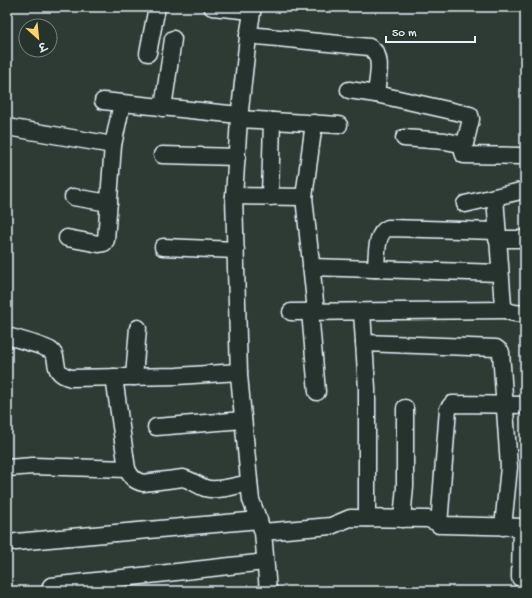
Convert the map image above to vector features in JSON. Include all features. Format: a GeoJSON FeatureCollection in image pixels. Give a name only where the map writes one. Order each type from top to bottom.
{"type":"FeatureCollection","features":[{"type":"Feature","properties":{"kind":"street"},"geometry":{"type":"LineString","coordinates":[[148,53],[157,7]]}},
{"type":"Feature","properties":{"kind":"street"},"geometry":{"type":"LineString","coordinates":[[212,7],[253,9],[248,35],[239,117],[234,196],[239,372],[243,420],[251,500],[261,526],[268,591]]}},
{"type":"Feature","properties":{"kind":"street"},"geometry":{"type":"LineString","coordinates":[[248,35],[369,47],[378,54],[379,61],[376,94]]}},
{"type":"Feature","properties":{"kind":"street"},"geometry":{"type":"LineString","coordinates":[[162,108],[173,39]]}},
{"type":"Feature","properties":{"kind":"street"},"geometry":{"type":"LineString","coordinates":[[349,90],[376,94],[470,116],[471,119],[463,152],[467,155],[525,156]]}},
{"type":"Feature","properties":{"kind":"street"},"geometry":{"type":"LineString","coordinates":[[103,101],[272,121],[339,125]]}},
{"type":"Feature","properties":{"kind":"street"},"geometry":{"type":"LineString","coordinates":[[66,238],[99,244],[104,242],[113,146],[122,103]]}},
{"type":"Feature","properties":{"kind":"street"},"geometry":{"type":"LineString","coordinates":[[270,197],[272,121]]}},
{"type":"Feature","properties":{"kind":"street"},"geometry":{"type":"LineString","coordinates":[[314,124],[304,197],[312,267],[317,392]]}},
{"type":"Feature","properties":{"kind":"street"},"geometry":{"type":"LineString","coordinates":[[7,127],[113,146]]}},
{"type":"Feature","properties":{"kind":"street"},"geometry":{"type":"LineString","coordinates":[[404,138],[445,141],[465,145]]}},
{"type":"Feature","properties":{"kind":"street"},"geometry":{"type":"LineString","coordinates":[[162,155],[237,157]]}},
{"type":"Feature","properties":{"kind":"street"},"geometry":{"type":"LineString","coordinates":[[465,204],[525,190]]}},
{"type":"Feature","properties":{"kind":"street"},"geometry":{"type":"LineString","coordinates":[[234,196],[304,197]]}},
{"type":"Feature","properties":{"kind":"street"},"geometry":{"type":"LineString","coordinates":[[73,197],[108,203]]}},
{"type":"Feature","properties":{"kind":"street"},"geometry":{"type":"LineString","coordinates":[[495,197],[502,302],[505,310]]}},
{"type":"Feature","properties":{"kind":"street"},"geometry":{"type":"LineString","coordinates":[[376,269],[379,236],[388,228],[497,235],[525,239]]}},
{"type":"Feature","properties":{"kind":"street"},"geometry":{"type":"LineString","coordinates":[[163,247],[236,250]]}},
{"type":"Feature","properties":{"kind":"street"},"geometry":{"type":"LineString","coordinates":[[312,267],[500,273]]}},
{"type":"Feature","properties":{"kind":"street"},"geometry":{"type":"LineString","coordinates":[[291,312],[505,310],[508,312],[525,314]]}},
{"type":"Feature","properties":{"kind":"street"},"geometry":{"type":"LineString","coordinates":[[362,312],[367,388],[367,518]]}},
{"type":"Feature","properties":{"kind":"street"},"geometry":{"type":"LineString","coordinates":[[134,377],[138,328]]}},
{"type":"Feature","properties":{"kind":"street"},"geometry":{"type":"LineString","coordinates":[[7,336],[50,350],[55,356],[59,372],[63,376],[72,378],[177,376],[239,372]]}},
{"type":"Feature","properties":{"kind":"street"},"geometry":{"type":"LineString","coordinates":[[364,342],[496,348],[500,352],[509,467],[503,527]]}},
{"type":"Feature","properties":{"kind":"street"},"geometry":{"type":"LineString","coordinates":[[114,377],[128,469],[131,476],[136,481],[143,483],[183,478],[189,479],[207,489],[249,484]]}},
{"type":"Feature","properties":{"kind":"street"},"geometry":{"type":"LineString","coordinates":[[439,524],[448,409],[452,404],[525,404]]}},
{"type":"Feature","properties":{"kind":"street"},"geometry":{"type":"LineString","coordinates":[[402,519],[405,486],[405,408]]}},
{"type":"Feature","properties":{"kind":"street"},"geometry":{"type":"LineString","coordinates":[[156,427],[243,420]]}},
{"type":"Feature","properties":{"kind":"street"},"geometry":{"type":"LineString","coordinates":[[7,468],[33,466],[128,469]]}},
{"type":"Feature","properties":{"kind":"street"},"geometry":{"type":"LineString","coordinates":[[16,542],[261,526],[331,526],[350,518],[428,519],[439,524],[523,527],[520,578]]}},
{"type":"Feature","properties":{"kind":"street"},"geometry":{"type":"LineString","coordinates":[[51,586],[265,562]]}}]}
